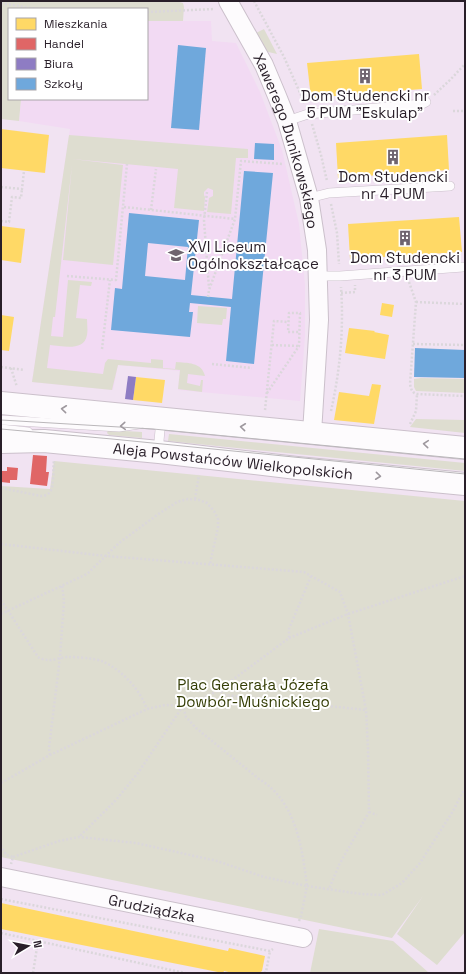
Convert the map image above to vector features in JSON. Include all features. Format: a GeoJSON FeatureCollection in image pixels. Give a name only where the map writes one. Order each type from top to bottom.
{"type":"FeatureCollection","features":[{"type":"Feature","properties":{"kind":"street","name":"Xawerego Dunikowskiego"},"geometry":{"type":"LineString","coordinates":[[223,5],[264,65],[287,121],[309,198],[314,227],[320,320],[312,433]]}},
{"type":"Feature","properties":{"kind":"street"},"geometry":{"type":"LineString","coordinates":[[9,397],[161,419],[214,424],[268,423],[312,433],[465,448]]}},
{"type":"Feature","properties":{"kind":"street","name":"Aleja Powstańców Wielkopolskich"},"geometry":{"type":"LineString","coordinates":[[1,442],[44,441],[465,484]]}},
{"type":"Feature","properties":{"kind":"street","name":"Grudziądzka"},"geometry":{"type":"LineString","coordinates":[[1,877],[303,938]]}},
{"type":"Feature","properties":{"kind":"lane"},"geometry":{"type":"LineString","coordinates":[[287,121],[308,114],[422,104],[426,102]]}},
{"type":"Feature","properties":{"kind":"lane"},"geometry":{"type":"LineString","coordinates":[[309,198],[330,193],[450,186]]}},
{"type":"Feature","properties":{"kind":"lane"},"geometry":{"type":"LineString","coordinates":[[318,276],[340,276],[463,267]]}},
{"type":"Feature","properties":{"kind":"lane"},"geometry":{"type":"LineString","coordinates":[[1,420],[124,427],[161,419],[158,452],[112,439],[1,429]]}},
{"type":"Feature","properties":{"kind":"path"},"geometry":{"type":"LineString","coordinates":[[254,1],[284,57],[308,114]]}},
{"type":"Feature","properties":{"kind":"path"},"geometry":{"type":"LineString","coordinates":[[1,3],[30,8]]}},
{"type":"Feature","properties":{"kind":"path"},"geometry":{"type":"LineString","coordinates":[[148,12],[223,5]]}},
{"type":"Feature","properties":{"kind":"path"},"geometry":{"type":"LineString","coordinates":[[426,102],[451,80],[465,64]]}},
{"type":"Feature","properties":{"kind":"path"},"geometry":{"type":"LineString","coordinates":[[453,111],[465,111]]}},
{"type":"Feature","properties":{"kind":"path"},"geometry":{"type":"LineString","coordinates":[[209,290],[235,219],[241,161],[290,165]]}},
{"type":"Feature","properties":{"kind":"path"},"geometry":{"type":"LineString","coordinates":[[68,276],[116,280],[128,164]]}},
{"type":"Feature","properties":{"kind":"path"},"geometry":{"type":"LineString","coordinates":[[151,210],[156,169]]}},
{"type":"Feature","properties":{"kind":"path"},"geometry":{"type":"LineString","coordinates":[[1,222],[9,222],[12,197],[21,198],[24,171]]}},
{"type":"Feature","properties":{"kind":"path"},"geometry":{"type":"LineString","coordinates":[[1,187],[22,189]]}},
{"type":"Feature","properties":{"kind":"path"},"geometry":{"type":"LineString","coordinates":[[207,192],[205,216],[209,290],[208,297]]}},
{"type":"Feature","properties":{"kind":"path"},"geometry":{"type":"LineString","coordinates":[[124,207],[235,219]]}},
{"type":"Feature","properties":{"kind":"path"},"geometry":{"type":"LineString","coordinates":[[102,348],[110,280]]}},
{"type":"Feature","properties":{"kind":"path"},"geometry":{"type":"LineString","coordinates":[[412,290],[416,302],[410,384],[411,390],[417,394],[465,396]]}},
{"type":"Feature","properties":{"kind":"path"},"geometry":{"type":"LineString","coordinates":[[416,302],[465,304]]}},
{"type":"Feature","properties":{"kind":"path"},"geometry":{"type":"LineString","coordinates":[[267,393],[299,346],[300,332],[300,314],[289,313],[288,332],[300,332]]}},
{"type":"Feature","properties":{"kind":"path"},"geometry":{"type":"LineString","coordinates":[[268,423],[267,393],[274,321],[288,322]]}},
{"type":"Feature","properties":{"kind":"path"},"geometry":{"type":"LineString","coordinates":[[413,344],[465,345]]}},
{"type":"Feature","properties":{"kind":"path"},"geometry":{"type":"LineString","coordinates":[[272,345],[299,346]]}},
{"type":"Feature","properties":{"kind":"path"},"geometry":{"type":"LineString","coordinates":[[212,364],[252,368]]}},
{"type":"Feature","properties":{"kind":"path"},"geometry":{"type":"LineString","coordinates":[[1,367],[24,370]]}},
{"type":"Feature","properties":{"kind":"path"},"geometry":{"type":"LineString","coordinates":[[9,397],[17,385],[11,368]]}},
{"type":"Feature","properties":{"kind":"path"},"geometry":{"type":"LineString","coordinates":[[408,427],[416,410],[417,394]]}},
{"type":"Feature","properties":{"kind":"path"},"geometry":{"type":"LineString","coordinates":[[195,499],[199,471]]}},
{"type":"Feature","properties":{"kind":"path"},"geometry":{"type":"LineString","coordinates":[[1,614],[87,574],[119,543],[177,502],[188,499],[207,502],[218,519],[218,527],[210,564]]}},
{"type":"Feature","properties":{"kind":"path"},"geometry":{"type":"LineString","coordinates":[[1,544],[106,556],[304,572],[340,592],[348,614],[366,710],[369,812],[339,865],[329,889]]}},
{"type":"Feature","properties":{"kind":"path"},"geometry":{"type":"LineString","coordinates":[[289,638],[289,629],[311,576]]}},
{"type":"Feature","properties":{"kind":"path"},"geometry":{"type":"LineString","coordinates":[[1,782],[50,755],[147,709],[165,705],[183,706],[198,701],[219,690],[289,638],[348,614],[465,576]]}},
{"type":"Feature","properties":{"kind":"path"},"geometry":{"type":"LineString","coordinates":[[50,755],[49,748],[60,657],[64,601],[62,585]]}},
{"type":"Feature","properties":{"kind":"path"},"geometry":{"type":"LineString","coordinates":[[1,600],[32,650],[38,657],[47,660],[60,657],[75,657],[103,662],[117,670],[143,699],[147,709]]}},
{"type":"Feature","properties":{"kind":"path"},"geometry":{"type":"LineString","coordinates":[[219,690],[225,695],[366,710]]}},
{"type":"Feature","properties":{"kind":"path"},"geometry":{"type":"LineString","coordinates":[[79,837],[116,800],[138,773],[183,706]]}},
{"type":"Feature","properties":{"kind":"path"},"geometry":{"type":"LineString","coordinates":[[183,706],[186,717],[196,728],[270,785],[288,808],[295,825],[304,860],[307,886],[302,916]]}},
{"type":"Feature","properties":{"kind":"path"},"geometry":{"type":"LineString","coordinates":[[13,857],[79,837],[136,843],[217,861],[264,877],[307,886],[361,894],[382,895],[402,883],[420,863],[453,811],[465,788]]}},
{"type":"Feature","properties":{"kind":"path"},"geometry":{"type":"LineString","coordinates":[[369,812],[377,815]]}},
{"type":"Feature","properties":{"kind":"path"},"geometry":{"type":"LineString","coordinates":[[1,934],[185,973]]}},
{"type":"Feature","properties":{"kind":"path"},"geometry":{"type":"LineString","coordinates":[[32,973],[38,941]]}},
{"type":"Feature","properties":{"kind":"path"},"geometry":{"type":"LineString","coordinates":[[264,973],[266,972],[270,951]]}},
{"type":"Feature","properties":{"kind":"shaded area","name":"XVI Liceum Ogólnokształcące"},"geometry":{"type":"Polygon","coordinates":[[[148,21],[211,21],[212,41],[236,43],[260,92],[282,150],[299,224],[305,285],[305,336],[300,401],[178,390],[180,371],[118,365],[113,390],[32,382],[70,129],[19,121],[21,100],[148,100],[148,21]]]}},
{"type":"Feature","properties":{"kind":"green space"},"geometry":{"type":"Polygon","coordinates":[[[1,1],[176,1],[183,3],[183,21],[148,21],[148,8],[8,8],[8,100],[21,100],[19,121],[1,119],[1,1]]]}},
{"type":"Feature","properties":{"kind":"green space"},"geometry":{"type":"Polygon","coordinates":[[[264,29],[277,54],[264,51],[254,34],[264,29]]]}},
{"type":"Feature","properties":{"kind":"green space"},"geometry":{"type":"Polygon","coordinates":[[[69,135],[248,149],[248,158],[236,158],[231,214],[207,212],[209,198],[213,196],[213,190],[208,188],[204,192],[204,211],[174,208],[178,169],[72,159],[123,165],[113,265],[63,260],[72,165],[55,317],[53,317],[51,336],[63,337],[68,280],[92,282],[91,286],[80,285],[76,318],[87,319],[87,333],[82,344],[77,346],[66,347],[50,345],[47,368],[103,374],[105,363],[108,359],[151,363],[151,359],[163,360],[163,368],[175,369],[176,362],[189,363],[201,368],[205,376],[188,374],[187,383],[200,386],[201,380],[203,380],[202,392],[178,389],[180,370],[118,365],[112,390],[32,382],[69,135]]]}},
{"type":"Feature","properties":{"kind":"green space"},"geometry":{"type":"Polygon","coordinates":[[[198,306],[227,308],[226,319],[223,319],[222,325],[197,323],[198,306]]]}},
{"type":"Feature","properties":{"kind":"green space"},"geometry":{"type":"Polygon","coordinates":[[[414,379],[465,379],[465,393],[416,391],[414,387],[414,379]]]}},
{"type":"Feature","properties":{"kind":"green space"},"geometry":{"type":"Polygon","coordinates":[[[416,419],[465,420],[465,433],[410,427],[416,419]]]}},
{"type":"Feature","properties":{"kind":"green space"},"geometry":{"type":"Polygon","coordinates":[[[108,430],[142,432],[142,438],[109,435],[107,433],[108,430]]]}},
{"type":"Feature","properties":{"kind":"green space"},"geometry":{"type":"Polygon","coordinates":[[[169,434],[465,463],[465,471],[168,441],[169,434]]]}},
{"type":"Feature","properties":{"kind":"green space","name":"Plac Generała Józefa Dowbór-Muśnickiego"},"geometry":{"type":"Polygon","coordinates":[[[54,461],[465,501],[465,932],[437,965],[397,934],[423,896],[392,938],[1,857],[1,486],[50,489],[54,461]]]}},
{"type":"Feature","properties":{"kind":"green space"},"geometry":{"type":"Polygon","coordinates":[[[319,929],[393,941],[429,973],[310,973],[319,929]]]}},
{"type":"Feature","properties":{"kind":"building: Mieszkania","name":"Dom Studencki nr 5 PUM \"Eskulap\""},"geometry":{"type":"Polygon","coordinates":[[[419,54],[422,89],[311,98],[307,63],[419,54]]]}},
{"type":"Feature","properties":{"kind":"building: Mieszkania"},"geometry":{"type":"Polygon","coordinates":[[[1,129],[49,135],[45,173],[1,168],[1,129]]]}},
{"type":"Feature","properties":{"kind":"building: Mieszkania","name":"Dom Studencki nr 4 PUM"},"geometry":{"type":"Polygon","coordinates":[[[447,135],[449,170],[338,178],[336,143],[447,135]]]}},
{"type":"Feature","properties":{"kind":"building: Mieszkania","name":"Dom Studencki nr 3 PUM"},"geometry":{"type":"Polygon","coordinates":[[[459,217],[462,252],[350,259],[348,224],[459,217]]]}},
{"type":"Feature","properties":{"kind":"building: Mieszkania"},"geometry":{"type":"Polygon","coordinates":[[[1,226],[25,229],[21,263],[1,260],[1,226]]]}},
{"type":"Feature","properties":{"kind":"building: Mieszkania"},"geometry":{"type":"Polygon","coordinates":[[[382,303],[394,305],[392,317],[380,315],[382,303]]]}},
{"type":"Feature","properties":{"kind":"building: Mieszkania"},"geometry":{"type":"Polygon","coordinates":[[[1,315],[14,317],[9,351],[1,350],[1,315]]]}},
{"type":"Feature","properties":{"kind":"building: Mieszkania"},"geometry":{"type":"Polygon","coordinates":[[[349,328],[375,331],[374,332],[389,335],[385,359],[345,353],[349,328]]]}},
{"type":"Feature","properties":{"kind":"building: Mieszkania"},"geometry":{"type":"Polygon","coordinates":[[[136,377],[165,380],[162,403],[133,400],[136,377]]]}},
{"type":"Feature","properties":{"kind":"building: Mieszkania"},"geometry":{"type":"Polygon","coordinates":[[[372,384],[381,385],[374,424],[334,420],[339,392],[369,396],[372,384]]]}},
{"type":"Feature","properties":{"kind":"building: Mieszkania"},"geometry":{"type":"Polygon","coordinates":[[[1,903],[228,951],[229,948],[265,956],[262,971],[259,973],[233,973],[224,971],[223,973],[1,929],[1,903]]]}},
{"type":"Feature","properties":{"kind":"building: Handel"},"geometry":{"type":"Polygon","coordinates":[[[33,455],[47,456],[46,472],[49,472],[47,486],[30,484],[33,455]]]}},
{"type":"Feature","properties":{"kind":"building: Handel"},"geometry":{"type":"Polygon","coordinates":[[[7,467],[18,468],[17,480],[10,480],[10,483],[1,482],[1,471],[7,471],[7,467]]]}},
{"type":"Feature","properties":{"kind":"building: Biura"},"geometry":{"type":"Polygon","coordinates":[[[128,376],[136,377],[133,400],[125,399],[128,376]]]}},
{"type":"Feature","properties":{"kind":"building: Szkoły"},"geometry":{"type":"Polygon","coordinates":[[[178,45],[206,48],[199,130],[171,128],[178,45]]]}},
{"type":"Feature","properties":{"kind":"building: Szkoły"},"geometry":{"type":"Polygon","coordinates":[[[255,143],[274,144],[274,160],[254,159],[255,143]]]}},
{"type":"Feature","properties":{"kind":"building: Szkoły"},"geometry":{"type":"Polygon","coordinates":[[[244,171],[273,173],[254,364],[226,361],[231,307],[190,303],[189,312],[193,312],[190,337],[111,330],[115,288],[122,289],[129,213],[199,220],[191,295],[232,299],[244,171]],[[148,243],[145,276],[185,280],[188,247],[148,243]]]}},
{"type":"Feature","properties":{"kind":"building: Szkoły"},"geometry":{"type":"Polygon","coordinates":[[[415,348],[465,350],[465,378],[414,377],[415,348]]]}},
{"type":"Feature","properties":{"kind":"tram line"},"geometry":{"type":"LineString","coordinates":[[1,420],[153,429],[465,459]]}},
{"type":"Feature","properties":{"kind":"tram line"},"geometry":{"type":"LineString","coordinates":[[1,429],[465,474]]}},
{"type":"Feature","properties":{"kind":"place","name":"Dom Studencki nr 5 PUM \"Eskulap\""},"geometry":{"type":"Point","coordinates":[365,76]}},
{"type":"Feature","properties":{"kind":"place","name":"Dom Studencki nr 4 PUM"},"geometry":{"type":"Point","coordinates":[393,157]}},
{"type":"Feature","properties":{"kind":"place","name":"Dom Studencki nr 3 PUM"},"geometry":{"type":"Point","coordinates":[405,238]}},
{"type":"Feature","properties":{"kind":"place","name":"XVI Liceum Ogólnokształcące"},"geometry":{"type":"Point","coordinates":[176,255]}}]}
